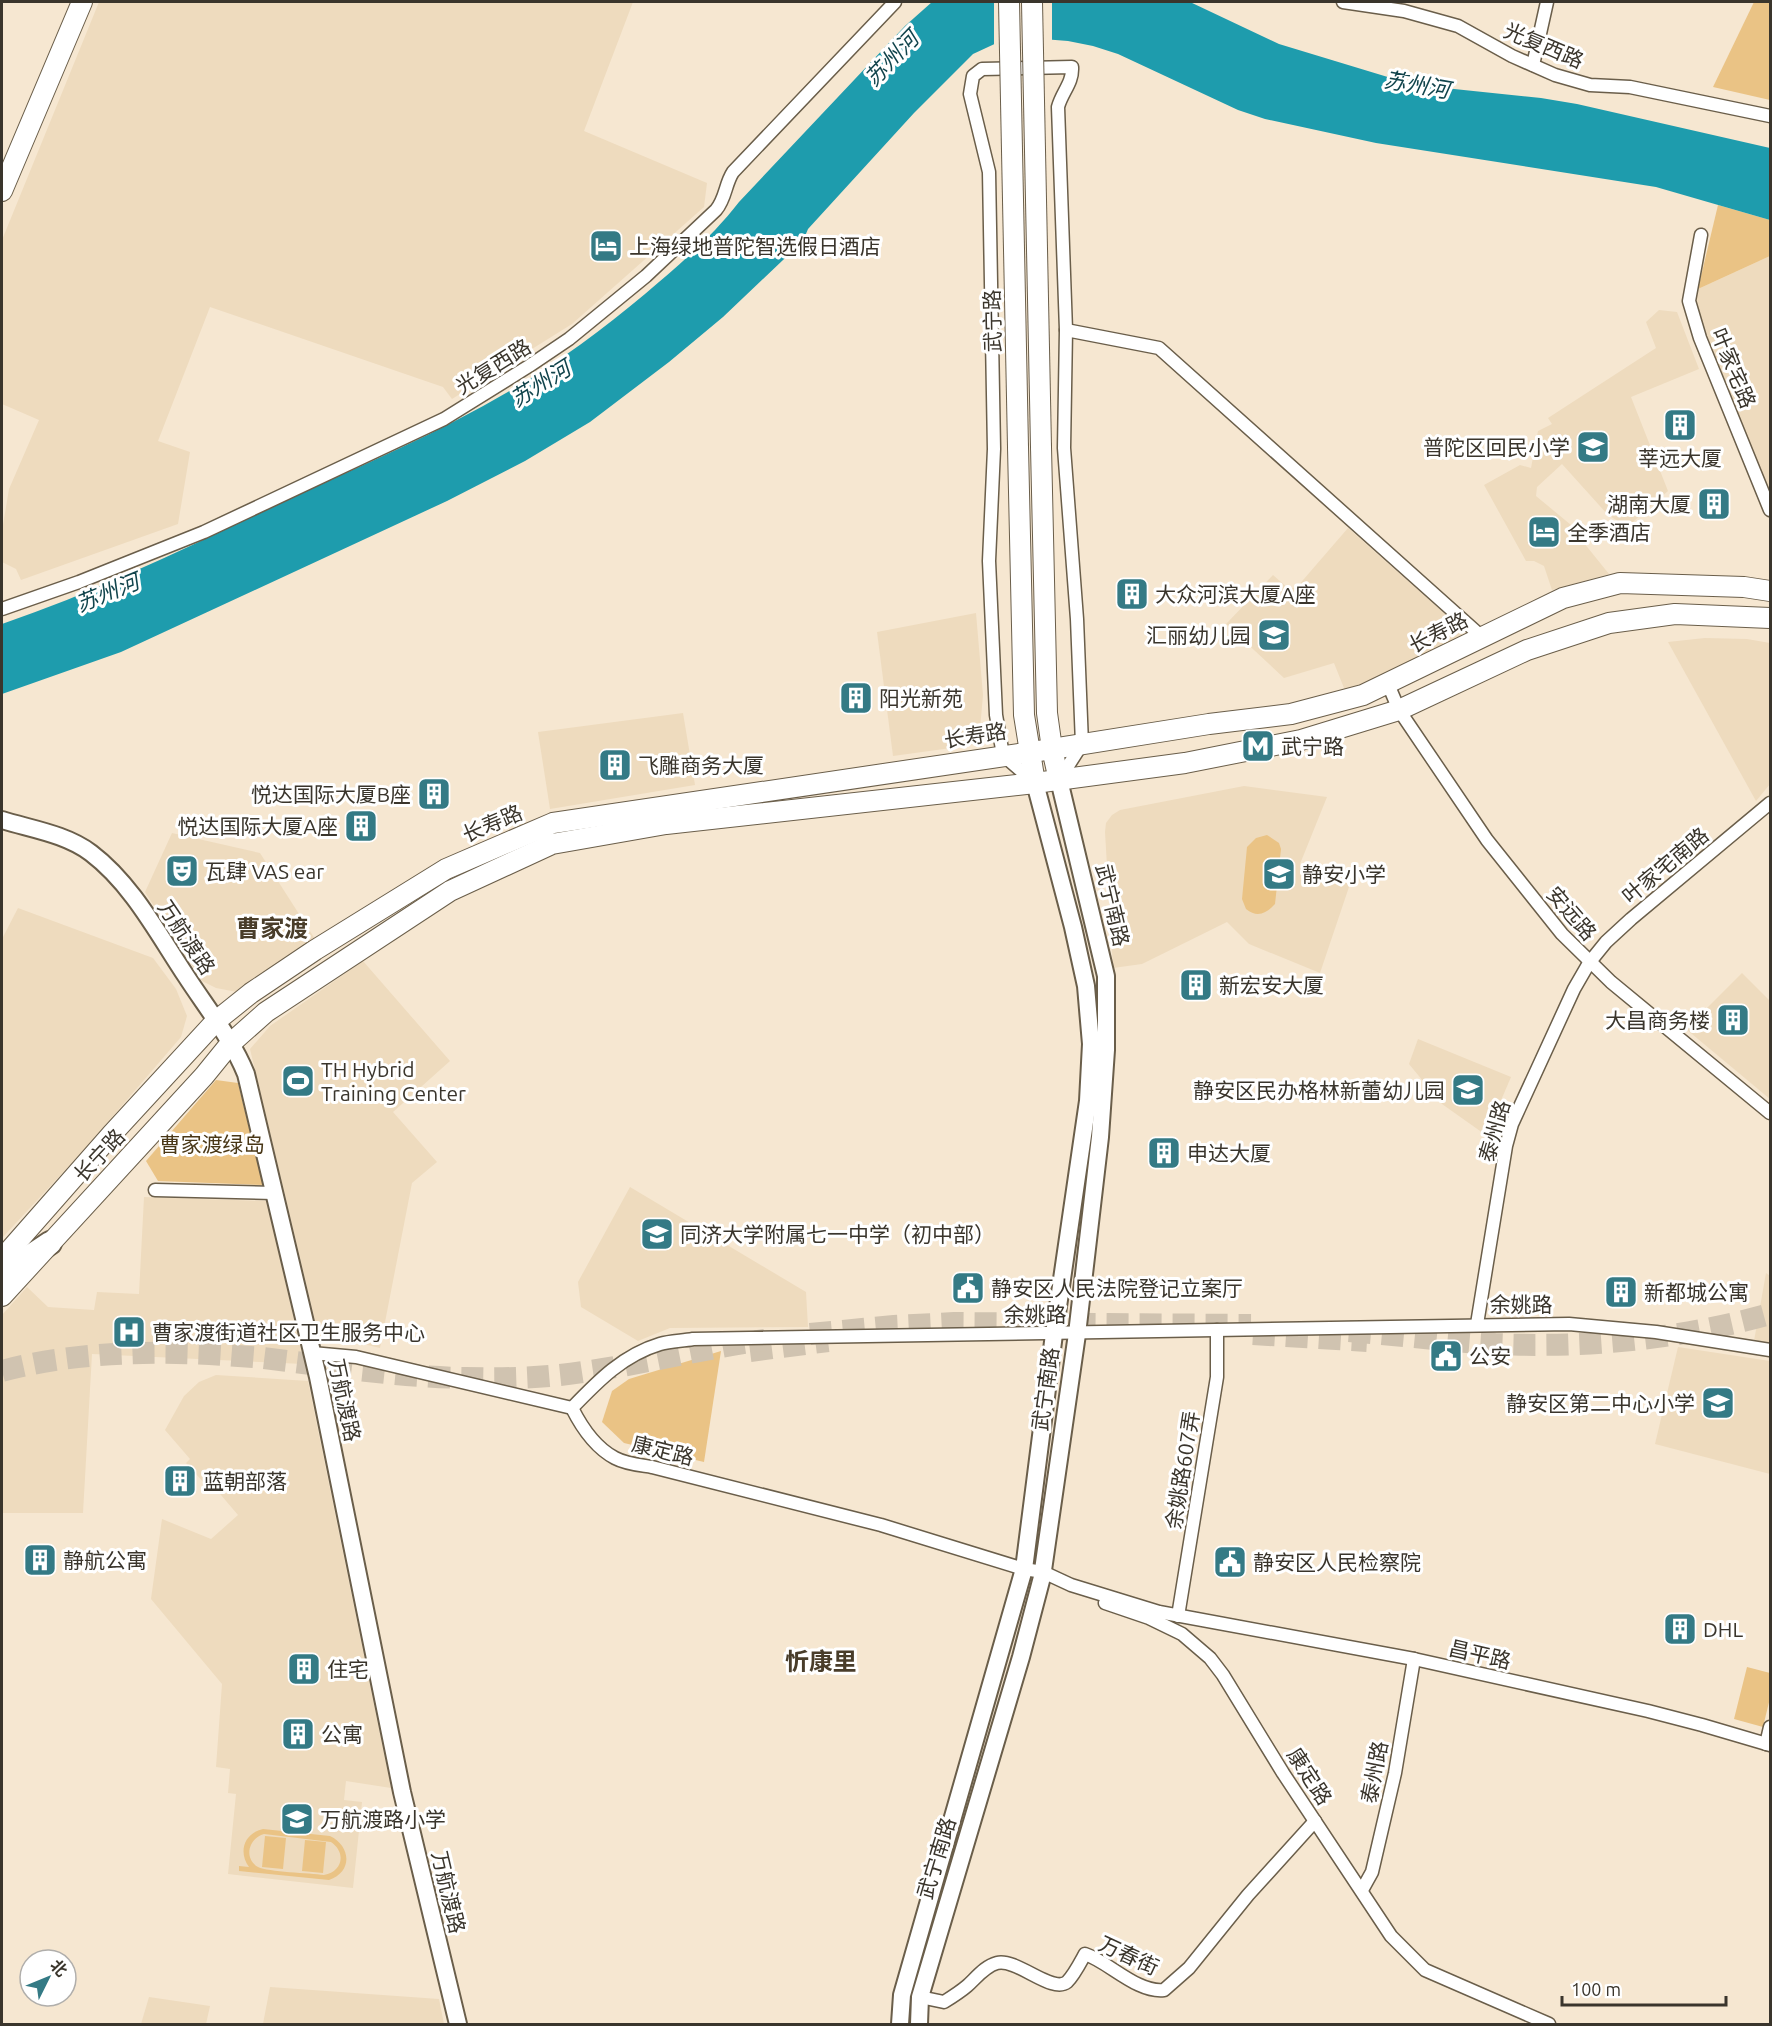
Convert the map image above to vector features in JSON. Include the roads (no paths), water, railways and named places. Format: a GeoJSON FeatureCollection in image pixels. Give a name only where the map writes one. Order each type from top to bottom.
{"type":"FeatureCollection","features":[{"type":"Feature","properties":{"kind":"highway"},"geometry":{"type":"LineString","coordinates":[[2,1275],[50,1244]]}},
{"type":"Feature","properties":{"kind":"main road"},"geometry":{"type":"LineString","coordinates":[[2,158],[68,2]]}},
{"type":"Feature","properties":{"kind":"main road"},"geometry":{"type":"LineString","coordinates":[[2,191],[82,2]]}},
{"type":"Feature","properties":{"kind":"main road","name":"武宁路"},"geometry":{"type":"LineString","coordinates":[[1009,2],[1024,715],[1035,783]]}},
{"type":"Feature","properties":{"kind":"main road"},"geometry":{"type":"LineString","coordinates":[[1032,2],[1047,713],[1052,749]]}},
{"type":"Feature","properties":{"kind":"main road","name":"长寿路"},"geometry":{"type":"LineString","coordinates":[[216,1022],[252,993],[315,950],[446,869],[553,823],[1209,724],[1291,714],[1363,695],[1393,697],[1482,637],[1563,598],[1620,583],[1744,586],[1770,591]]}},
{"type":"Feature","properties":{"kind":"main road","name":"长寿路"},"geometry":{"type":"LineString","coordinates":[[230,1044],[266,1012],[450,891],[552,844],[666,824],[1035,783],[1185,763],[1301,740],[1393,697],[1609,623],[1675,614],[1770,618]]}},
{"type":"Feature","properties":{"kind":"main road","name":"武宁南路"},"geometry":{"type":"LineString","coordinates":[[919,2025],[920,1997],[1022,1657],[1043,1575],[1077,1334],[1100,1137],[1106,1050],[1106,976],[1052,749]]}},
{"type":"Feature","properties":{"kind":"main road","name":"武宁南路"},"geometry":{"type":"LineString","coordinates":[[900,2025],[902,1995],[1024,1569],[1054,1334],[1088,1101],[1091,1044],[1086,986],[1035,783]]}},
{"type":"Feature","properties":{"kind":"main road","name":"万航渡路"},"geometry":{"type":"LineString","coordinates":[[2,820],[59,836],[90,852],[109,868],[135,901],[216,1022],[246,1074],[312,1353],[402,1792],[458,2025]]}},
{"type":"Feature","properties":{"kind":"main road","name":"长宁路"},"geometry":{"type":"LineString","coordinates":[[2,1259],[111,1135],[216,1022]]}},
{"type":"Feature","properties":{"kind":"main road","name":"长宁路"},"geometry":{"type":"LineString","coordinates":[[2,1296],[204,1076],[230,1044]]}},
{"type":"Feature","properties":{"kind":"street","name":"光复西路"},"geometry":{"type":"LineString","coordinates":[[2,609],[142,558],[332,473],[444,419],[550,352],[633,288],[716,210],[733,172],[895,2]]}},
{"type":"Feature","properties":{"kind":"street","name":"光复西路"},"geometry":{"type":"LineString","coordinates":[[1343,2],[1404,11],[1458,26],[1555,75],[1590,85],[1630,87],[1770,116]]}},
{"type":"Feature","properties":{"kind":"street"},"geometry":{"type":"LineString","coordinates":[[1533,65],[1547,2]]}},
{"type":"Feature","properties":{"kind":"street"},"geometry":{"type":"LineString","coordinates":[[1035,783],[1003,755],[995,704],[989,561],[994,449],[989,172],[970,94],[973,76],[982,69],[1072,67],[1072,78],[1058,107],[1066,330],[1064,448],[1077,619],[1082,744],[1059,780]]}},
{"type":"Feature","properties":{"kind":"street","name":"叶家宅路"},"geometry":{"type":"LineString","coordinates":[[1701,235],[1689,301],[1700,338],[1770,510]]}},
{"type":"Feature","properties":{"kind":"street"},"geometry":{"type":"LineString","coordinates":[[1066,330],[1159,348],[1482,637]]}},
{"type":"Feature","properties":{"kind":"street","name":"安远路"},"geometry":{"type":"LineString","coordinates":[[1393,697],[1487,840],[1549,918],[1589,963],[1770,1113]]}},
{"type":"Feature","properties":{"kind":"street","name":"叶家宅南路"},"geometry":{"type":"LineString","coordinates":[[1589,963],[1606,942],[1631,919],[1770,803]]}},
{"type":"Feature","properties":{"kind":"street","name":"泰州路"},"geometry":{"type":"LineString","coordinates":[[1477,1324],[1506,1146],[1512,1124],[1574,988],[1589,963]]}},
{"type":"Feature","properties":{"kind":"street"},"geometry":{"type":"LineString","coordinates":[[155,1190],[274,1193]]}},
{"type":"Feature","properties":{"kind":"street","name":"余姚路"},"geometry":{"type":"LineString","coordinates":[[572,1407],[608,1372],[633,1355],[661,1344],[693,1339],[936,1334],[1077,1334],[1477,1324],[1603,1326],[1770,1350]]}},
{"type":"Feature","properties":{"kind":"street","name":"余姚路607弄"},"geometry":{"type":"LineString","coordinates":[[1178,1616],[1217,1377],[1217,1330]]}},
{"type":"Feature","properties":{"kind":"street"},"geometry":{"type":"LineString","coordinates":[[312,1353],[356,1358],[572,1407]]}},
{"type":"Feature","properties":{"kind":"street","name":"康定路"},"geometry":{"type":"LineString","coordinates":[[572,1407],[580,1423],[601,1448],[614,1458],[627,1463],[652,1467],[881,1525],[1178,1616]]}},
{"type":"Feature","properties":{"kind":"street","name":"康定路"},"geometry":{"type":"LineString","coordinates":[[1043,1575],[1068,1591],[1149,1618],[1182,1634],[1198,1647],[1223,1675],[1391,1936],[1425,1970],[1549,2025]]}},
{"type":"Feature","properties":{"kind":"street","name":"昌平路"},"geometry":{"type":"LineString","coordinates":[[1178,1616],[1414,1659],[1648,1711],[1768,1744]]}},
{"type":"Feature","properties":{"kind":"street","name":"泰州路"},"geometry":{"type":"LineString","coordinates":[[1362,1890],[1372,1872],[1395,1773],[1414,1659]]}},
{"type":"Feature","properties":{"kind":"street"},"geometry":{"type":"LineString","coordinates":[[1768,1744],[1770,1727]]}},
{"type":"Feature","properties":{"kind":"street","name":"万春街"},"geometry":{"type":"LineString","coordinates":[[920,1997],[944,2002],[990,1966],[998,1963],[1007,1963],[1052,1983],[1062,1984],[1069,1980],[1085,1954],[1126,1978],[1155,1990],[1164,1990],[1189,1968],[1248,1894],[1315,1821]]}},
{"type":"Feature","properties":{"kind":"water","name":"苏州河"},"geometry":{"type":"Polygon","coordinates":[[[932,2],[1190,2],[1279,44],[1391,78],[1435,87],[1577,104],[1770,148],[1770,220],[1656,187],[1376,143],[1265,119],[1238,110],[1118,54],[1093,46],[1068,41],[1030,38],[1001,41],[973,54],[914,113],[808,229],[803,241],[723,317],[669,362],[590,422],[525,461],[447,501],[121,652],[2,694],[2,624],[147,566],[430,433],[486,405],[530,379],[597,332],[645,294],[706,239],[905,26],[932,2]]]}},
{"type":"Feature","properties":{"kind":"tunnel"},"geometry":{"type":"LineString","coordinates":[[1349,1331],[1495,1344],[1564,1345],[1668,1336],[1770,1314]]}},
{"type":"Feature","properties":{"kind":"tunnel"},"geometry":{"type":"LineString","coordinates":[[810,1334],[954,1323],[1251,1325]]}},
{"type":"Feature","properties":{"kind":"tunnel"},"geometry":{"type":"LineString","coordinates":[[1253,1334],[1367,1341]]}},
{"type":"Feature","properties":{"kind":"tunnel"},"geometry":{"type":"LineString","coordinates":[[2,1371],[33,1364],[98,1355],[165,1353],[263,1358],[414,1376],[524,1378],[606,1369],[765,1340]]}},
{"type":"Feature","properties":{"kind":"tunnel"},"geometry":{"type":"LineString","coordinates":[[750,1351],[828,1341]]}},
{"type":"Feature","properties":{"kind":"place","name":"上海绿地普陀智选假日酒店"},"geometry":{"type":"Point","coordinates":[606,246]}},
{"type":"Feature","properties":{"kind":"place","name":"莘远大厦"},"geometry":{"type":"Point","coordinates":[1680,425]}},
{"type":"Feature","properties":{"kind":"place","name":"普陀区回民小学"},"geometry":{"type":"Point","coordinates":[1593,447]}},
{"type":"Feature","properties":{"kind":"place","name":"湖南大厦"},"geometry":{"type":"Point","coordinates":[1714,504]}},
{"type":"Feature","properties":{"kind":"place","name":"全季酒店"},"geometry":{"type":"Point","coordinates":[1544,532]}},
{"type":"Feature","properties":{"kind":"place","name":"大众河滨大厦A座"},"geometry":{"type":"Point","coordinates":[1132,594]}},
{"type":"Feature","properties":{"kind":"place","name":"汇丽幼儿园"},"geometry":{"type":"Point","coordinates":[1274,635]}},
{"type":"Feature","properties":{"kind":"place","name":"阳光新苑"},"geometry":{"type":"Point","coordinates":[856,698]}},
{"type":"Feature","properties":{"kind":"place","name":"武宁路"},"geometry":{"type":"Point","coordinates":[1258,746]}},
{"type":"Feature","properties":{"kind":"place","name":"飞雕商务大厦"},"geometry":{"type":"Point","coordinates":[615,765]}},
{"type":"Feature","properties":{"kind":"place","name":"悦达国际大厦B座"},"geometry":{"type":"Point","coordinates":[434,794]}},
{"type":"Feature","properties":{"kind":"place","name":"悦达国际大厦A座"},"geometry":{"type":"Point","coordinates":[361,826]}},
{"type":"Feature","properties":{"kind":"place","name":"瓦肆 VAS ear"},"geometry":{"type":"Point","coordinates":[182,871]}},
{"type":"Feature","properties":{"kind":"place","name":"静安小学"},"geometry":{"type":"Point","coordinates":[1279,874]}},
{"type":"Feature","properties":{"kind":"place","name":"新宏安大厦"},"geometry":{"type":"Point","coordinates":[1196,985]}},
{"type":"Feature","properties":{"kind":"place","name":"大昌商务楼"},"geometry":{"type":"Point","coordinates":[1733,1020]}},
{"type":"Feature","properties":{"kind":"place","name":"TH Hybrid Training Center"},"geometry":{"type":"Point","coordinates":[298,1081]}},
{"type":"Feature","properties":{"kind":"place","name":"静安区民办格林新蕾幼儿园"},"geometry":{"type":"Point","coordinates":[1468,1090]}},
{"type":"Feature","properties":{"kind":"place","name":"申达大厦"},"geometry":{"type":"Point","coordinates":[1164,1153]}},
{"type":"Feature","properties":{"kind":"place","name":"同济大学附属七一中学（初中部）"},"geometry":{"type":"Point","coordinates":[657,1234]}},
{"type":"Feature","properties":{"kind":"place","name":"静安区人民法院登记立案厅"},"geometry":{"type":"Point","coordinates":[968,1288]}},
{"type":"Feature","properties":{"kind":"place","name":"新都城公寓"},"geometry":{"type":"Point","coordinates":[1621,1292]}},
{"type":"Feature","properties":{"kind":"place","name":"曹家渡街道社区卫生服务中心"},"geometry":{"type":"Point","coordinates":[129,1332]}},
{"type":"Feature","properties":{"kind":"place","name":"公安"},"geometry":{"type":"Point","coordinates":[1446,1356]}},
{"type":"Feature","properties":{"kind":"place","name":"静安区第二中心小学"},"geometry":{"type":"Point","coordinates":[1718,1403]}},
{"type":"Feature","properties":{"kind":"place","name":"蓝朝部落"},"geometry":{"type":"Point","coordinates":[180,1481]}},
{"type":"Feature","properties":{"kind":"place","name":"静航公寓"},"geometry":{"type":"Point","coordinates":[40,1560]}},
{"type":"Feature","properties":{"kind":"place","name":"静安区人民检察院"},"geometry":{"type":"Point","coordinates":[1230,1562]}},
{"type":"Feature","properties":{"kind":"place","name":"DHL"},"geometry":{"type":"Point","coordinates":[1680,1629]}},
{"type":"Feature","properties":{"kind":"place","name":"住宅"},"geometry":{"type":"Point","coordinates":[304,1669]}},
{"type":"Feature","properties":{"kind":"place","name":"公寓"},"geometry":{"type":"Point","coordinates":[298,1734]}},
{"type":"Feature","properties":{"kind":"place","name":"万航渡路小学"},"geometry":{"type":"Point","coordinates":[297,1819]}},
{"type":"Feature","properties":{"kind":"district","name":"曹家渡"},"geometry":{"type":"Point","coordinates":[272,928]}},
{"type":"Feature","properties":{"kind":"district","name":"忻康里"},"geometry":{"type":"Point","coordinates":[821,1661]}},
{"type":"Feature","properties":{"kind":"park label","name":"曹家渡绿岛"},"geometry":{"type":"Point","coordinates":[212,1144]}}]}
